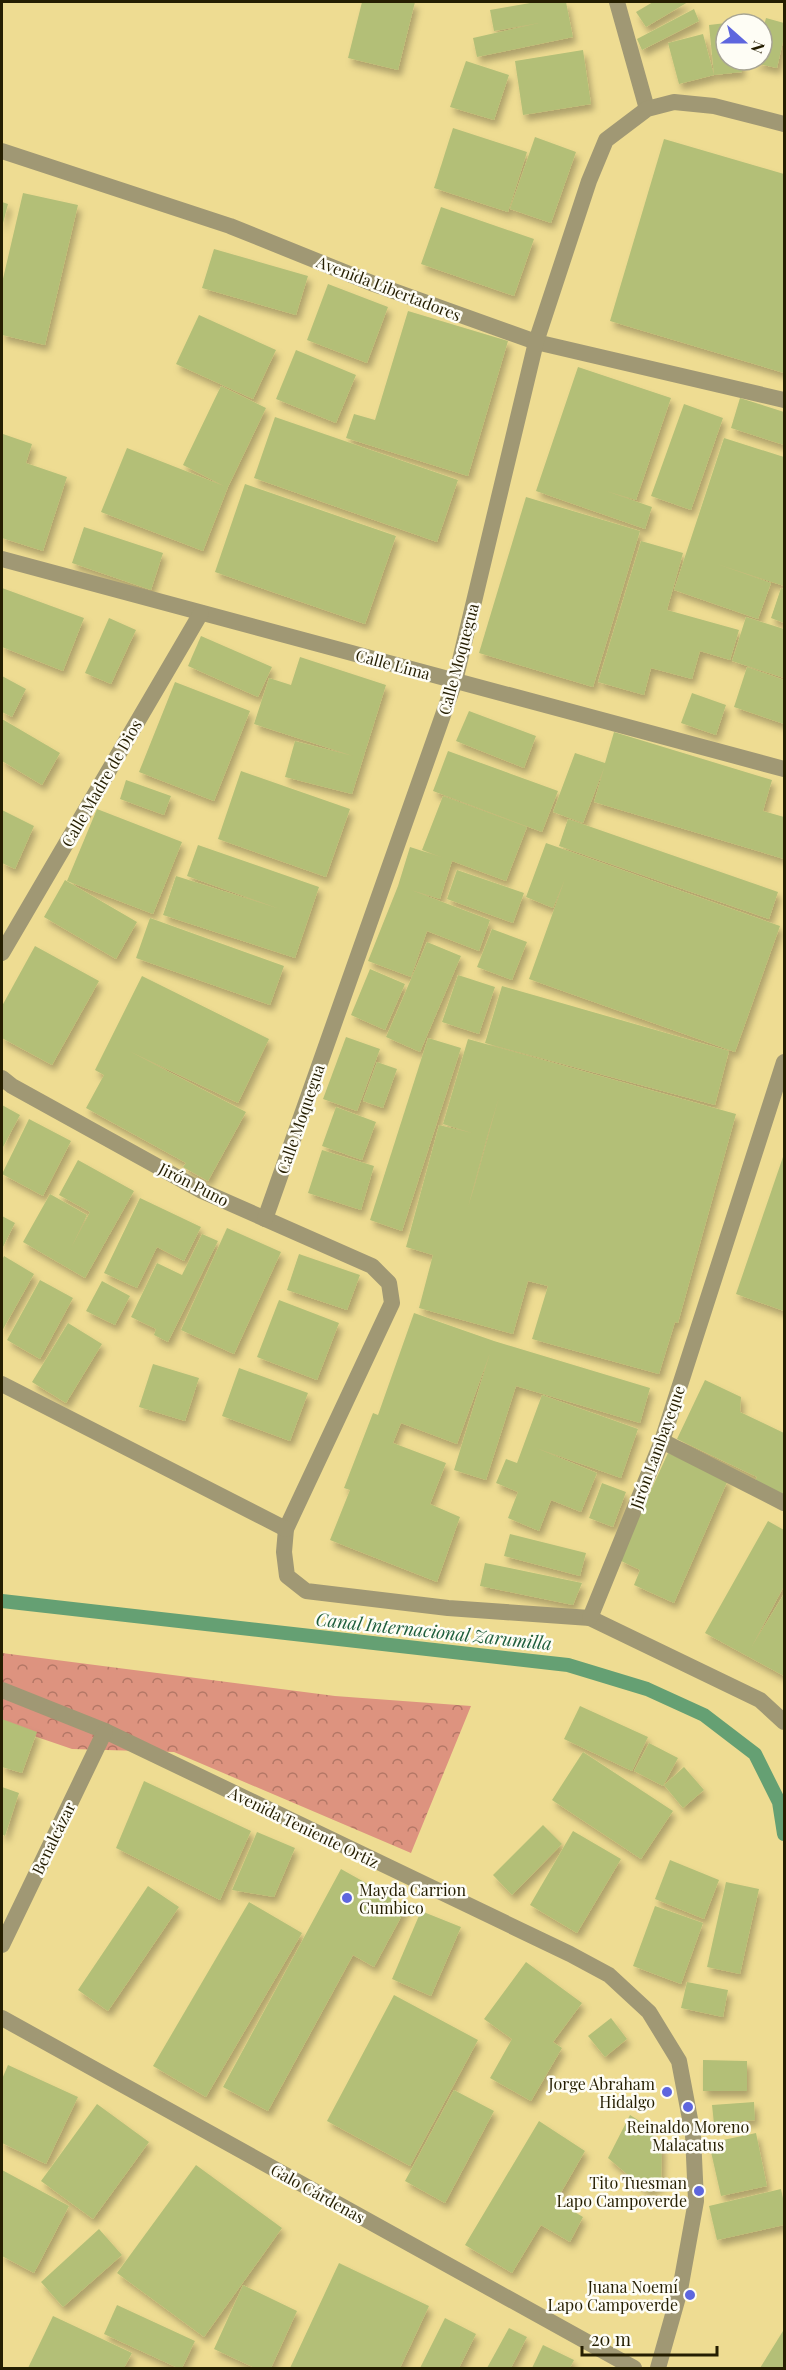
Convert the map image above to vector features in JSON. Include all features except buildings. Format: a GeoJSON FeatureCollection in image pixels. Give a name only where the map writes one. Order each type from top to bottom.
{"type":"FeatureCollection","features":[{"type":"Feature","properties":{"kind":"street"},"geometry":{"type":"LineString","coordinates":[[617,2],[647,109],[674,102],[714,106],[784,124]]}},
{"type":"Feature","properties":{"kind":"street","name":"Calle Moquegua"},"geometry":{"type":"LineString","coordinates":[[265,1219],[455,681],[536,342],[589,181],[606,140],[647,109]]}},
{"type":"Feature","properties":{"kind":"street","name":"Avenida Libertadores"},"geometry":{"type":"LineString","coordinates":[[2,151],[230,226],[374,284],[536,342],[784,400]]}},
{"type":"Feature","properties":{"kind":"street","name":"Calle Lima"},"geometry":{"type":"LineString","coordinates":[[2,559],[784,769]]}},
{"type":"Feature","properties":{"kind":"street","name":"Calle Madre de Dios"},"geometry":{"type":"LineString","coordinates":[[2,953],[201,613]]}},
{"type":"Feature","properties":{"kind":"street","name":"Jirón Lambayeque"},"geometry":{"type":"LineString","coordinates":[[590,1618],[662,1441],[784,1062]]}},
{"type":"Feature","properties":{"kind":"street","name":"Jirón Puno"},"geometry":{"type":"LineString","coordinates":[[2,1078],[12,1086],[202,1191],[372,1266],[389,1283],[392,1303],[286,1528]]}},
{"type":"Feature","properties":{"kind":"street"},"geometry":{"type":"LineString","coordinates":[[2,1384],[286,1528],[284,1552],[287,1576],[306,1591],[448,1608],[590,1618],[760,1700],[784,1722]]}},
{"type":"Feature","properties":{"kind":"street"},"geometry":{"type":"LineString","coordinates":[[662,1441],[784,1503]]}},
{"type":"Feature","properties":{"kind":"street","name":"Avenida Teniente Ortiz"},"geometry":{"type":"LineString","coordinates":[[2,1690],[105,1731],[570,1954],[609,1975],[649,2012],[679,2061],[693,2135],[696,2201],[681,2290],[658,2368]]}},
{"type":"Feature","properties":{"kind":"street","name":"Benalcázar"},"geometry":{"type":"LineString","coordinates":[[2,1945],[105,1731]]}},
{"type":"Feature","properties":{"kind":"street","name":"Galo Cárdenas"},"geometry":{"type":"LineString","coordinates":[[2,2018],[634,2368]]}},
{"type":"Feature","properties":{"kind":"green space"},"geometry":{"type":"Polygon","coordinates":[[[2,1653],[335,1696],[471,1706],[411,1853],[174,1752],[72,1749],[2,1725],[2,1653]]]}},
{"type":"Feature","properties":{"kind":"waterway","name":"Canal Internacional Zarumilla"},"geometry":{"type":"LineString","coordinates":[[2,1601],[568,1665],[647,1689],[704,1715],[755,1754],[779,1802],[784,1834]]}},
{"type":"Feature","properties":{"kind":"place","name":"Mayda Carrion Cumbico"},"geometry":{"type":"Point","coordinates":[347,1898]}},
{"type":"Feature","properties":{"kind":"place","name":"Jorge Abraham Hidalgo"},"geometry":{"type":"Point","coordinates":[667,2092]}},
{"type":"Feature","properties":{"kind":"place","name":"Reinaldo Moreno Malacatus"},"geometry":{"type":"Point","coordinates":[688,2107]}},
{"type":"Feature","properties":{"kind":"place","name":"Tito Tuesman Lapo Campoverde"},"geometry":{"type":"Point","coordinates":[699,2191]}},
{"type":"Feature","properties":{"kind":"place","name":"Juana Noemí Lapo Campoverde"},"geometry":{"type":"Point","coordinates":[690,2295]}}]}
